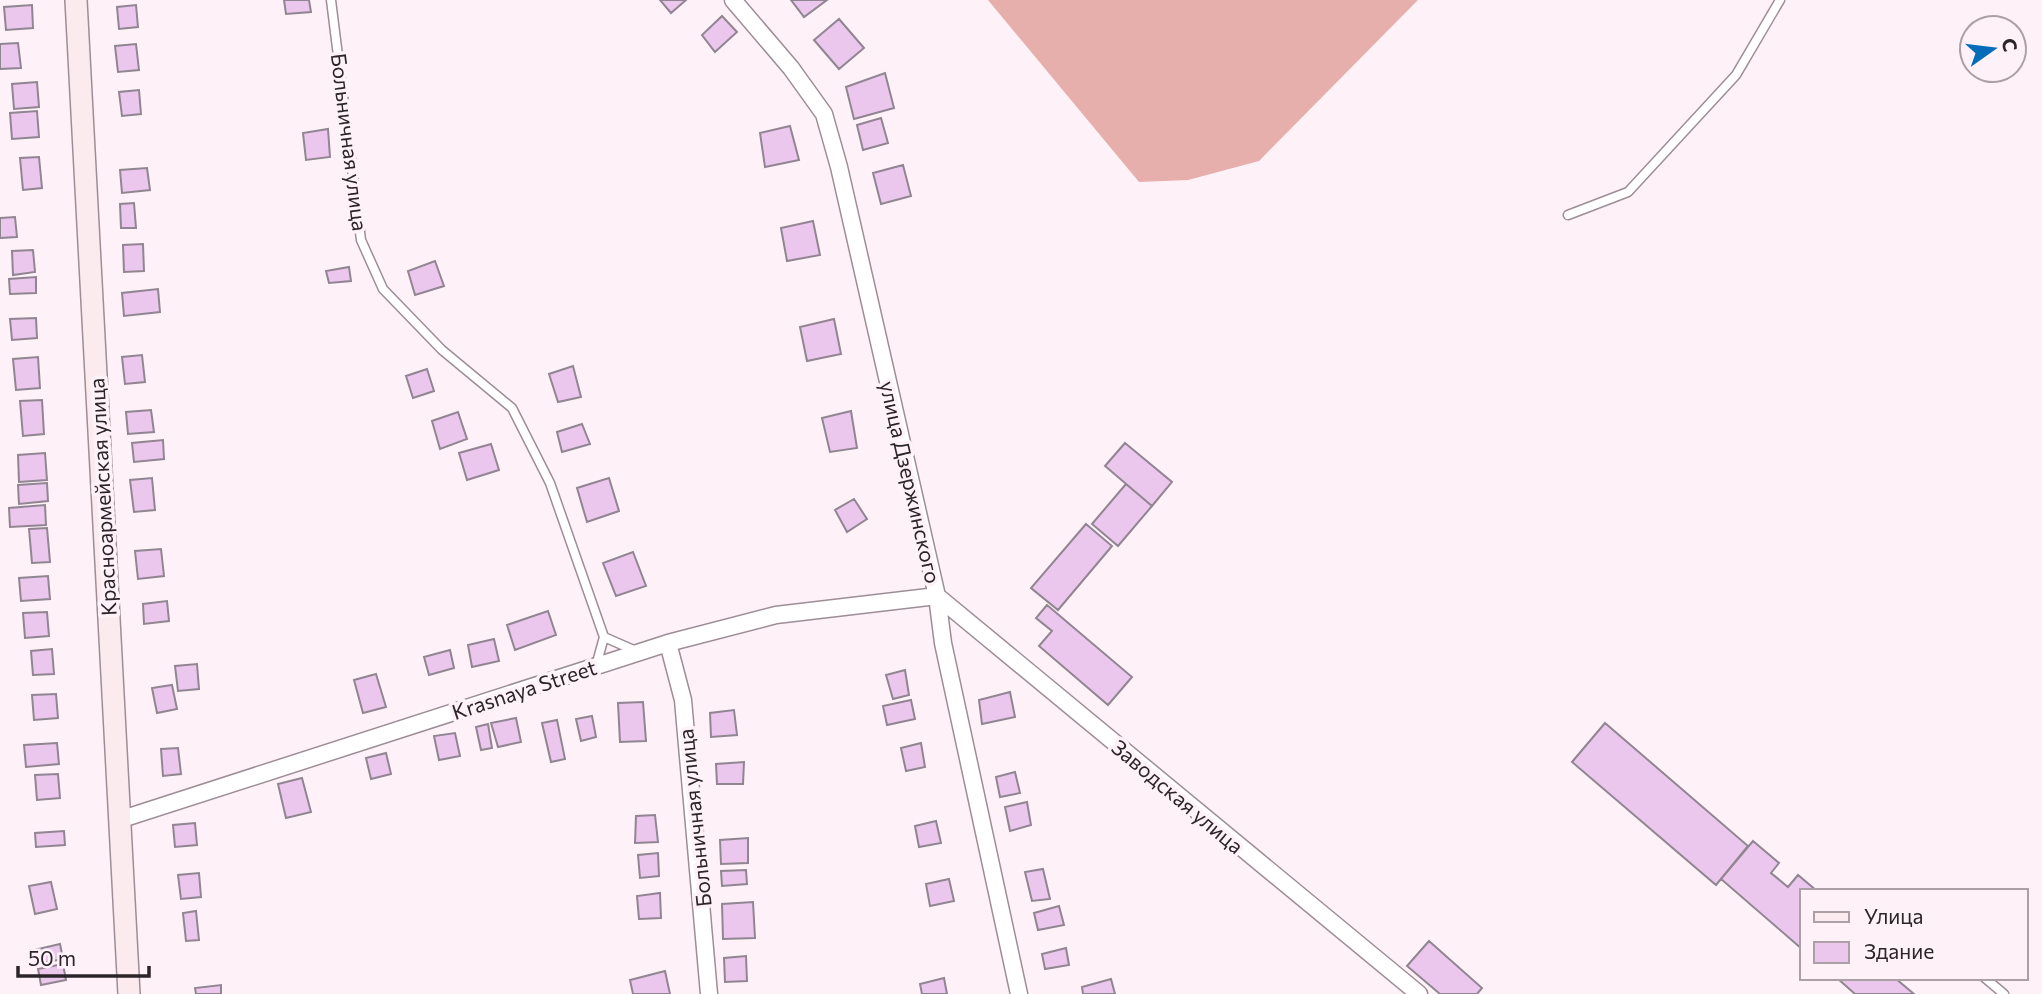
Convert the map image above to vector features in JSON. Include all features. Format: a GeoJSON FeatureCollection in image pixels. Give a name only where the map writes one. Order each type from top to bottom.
{"type":"FeatureCollection","features":[{"type":"Feature","properties":{"kind":"main road","name":"Красноармейская улица"},"geometry":{"type":"LineString","coordinates":[[76,0],[129,994]]}},
{"type":"Feature","properties":{"kind":"street","name":"улица Дзержинского"},"geometry":{"type":"LineString","coordinates":[[733,0],[791,68],[824,114],[839,167],[937,596],[943,643],[1019,994]]}},
{"type":"Feature","properties":{"kind":"street","name":"Krasnaya Street"},"geometry":{"type":"LineString","coordinates":[[119,820],[668,643],[776,615],[937,596]]}},
{"type":"Feature","properties":{"kind":"street","name":"Заводская улица"},"geometry":{"type":"LineString","coordinates":[[937,596],[1419,994]]}},
{"type":"Feature","properties":{"kind":"street","name":"Больничная улица"},"geometry":{"type":"LineString","coordinates":[[668,643],[682,699],[709,994]]}},
{"type":"Feature","properties":{"kind":"lane","name":"Больничная улица"},"geometry":{"type":"LineString","coordinates":[[331,0],[361,240],[383,289],[442,350],[512,408],[550,483],[604,636]]}},
{"type":"Feature","properties":{"kind":"lane"},"geometry":{"type":"LineString","coordinates":[[1568,215],[1628,192],[1736,75],[1780,0]]}},
{"type":"Feature","properties":{"kind":"lane"},"geometry":{"type":"LineString","coordinates":[[596,666],[604,636],[639,652]]}},
{"type":"Feature","properties":{"kind":"lane"},"geometry":{"type":"LineString","coordinates":[[1987,980],[2004,994]]}},
{"type":"Feature","properties":{"kind":"shaded area"},"geometry":{"type":"Polygon","coordinates":[[[988,0],[1418,0],[1259,161],[1188,180],[1139,182],[988,0]]]}},
{"type":"Feature","properties":{"kind":"building"},"geometry":{"type":"Polygon","coordinates":[[[284,0],[309,0],[311,12],[286,14],[284,0]]]}},
{"type":"Feature","properties":{"kind":"building"},"geometry":{"type":"Polygon","coordinates":[[[660,0],[686,0],[671,13],[660,0]]]}},
{"type":"Feature","properties":{"kind":"building"},"geometry":{"type":"Polygon","coordinates":[[[791,0],[827,0],[804,17],[791,0]]]}},
{"type":"Feature","properties":{"kind":"building"},"geometry":{"type":"Polygon","coordinates":[[[32,5],[33,28],[6,30],[4,7],[32,5]]]}},
{"type":"Feature","properties":{"kind":"building"},"geometry":{"type":"Polygon","coordinates":[[[136,5],[138,27],[119,29],[117,7],[136,5]]]}},
{"type":"Feature","properties":{"kind":"building"},"geometry":{"type":"Polygon","coordinates":[[[722,16],[737,32],[715,52],[702,35],[722,16]]]}},
{"type":"Feature","properties":{"kind":"building"},"geometry":{"type":"Polygon","coordinates":[[[839,19],[864,48],[839,69],[814,40],[839,19]]]}},
{"type":"Feature","properties":{"kind":"building"},"geometry":{"type":"Polygon","coordinates":[[[18,43],[21,68],[0,69],[0,44],[18,43]]]}},
{"type":"Feature","properties":{"kind":"building"},"geometry":{"type":"Polygon","coordinates":[[[136,44],[139,70],[118,72],[115,46],[136,44]]]}},
{"type":"Feature","properties":{"kind":"building"},"geometry":{"type":"Polygon","coordinates":[[[885,73],[894,108],[854,119],[846,87],[885,73]]]}},
{"type":"Feature","properties":{"kind":"building"},"geometry":{"type":"Polygon","coordinates":[[[37,82],[39,107],[14,109],[12,84],[37,82]]]}},
{"type":"Feature","properties":{"kind":"building"},"geometry":{"type":"Polygon","coordinates":[[[139,90],[141,114],[122,116],[119,92],[139,90]]]}},
{"type":"Feature","properties":{"kind":"building"},"geometry":{"type":"Polygon","coordinates":[[[37,111],[39,137],[12,139],[10,113],[37,111]]]}},
{"type":"Feature","properties":{"kind":"building"},"geometry":{"type":"Polygon","coordinates":[[[881,118],[888,143],[863,150],[857,125],[881,118]]]}},
{"type":"Feature","properties":{"kind":"building"},"geometry":{"type":"Polygon","coordinates":[[[790,126],[799,160],[765,167],[760,133],[790,126]]]}},
{"type":"Feature","properties":{"kind":"building"},"geometry":{"type":"Polygon","coordinates":[[[328,129],[330,157],[306,160],[303,133],[328,129]]]}},
{"type":"Feature","properties":{"kind":"building"},"geometry":{"type":"Polygon","coordinates":[[[39,157],[42,188],[23,190],[20,158],[39,157]]]}},
{"type":"Feature","properties":{"kind":"building"},"geometry":{"type":"Polygon","coordinates":[[[903,165],[911,196],[881,204],[873,173],[903,165]]]}},
{"type":"Feature","properties":{"kind":"building"},"geometry":{"type":"Polygon","coordinates":[[[147,168],[150,190],[122,193],[120,170],[147,168]]]}},
{"type":"Feature","properties":{"kind":"building"},"geometry":{"type":"Polygon","coordinates":[[[134,203],[136,228],[121,228],[120,204],[134,203]]]}},
{"type":"Feature","properties":{"kind":"building"},"geometry":{"type":"Polygon","coordinates":[[[15,217],[17,237],[0,238],[0,218],[15,217]]]}},
{"type":"Feature","properties":{"kind":"building"},"geometry":{"type":"Polygon","coordinates":[[[813,221],[820,255],[787,261],[781,228],[813,221]]]}},
{"type":"Feature","properties":{"kind":"building"},"geometry":{"type":"Polygon","coordinates":[[[143,244],[144,271],[124,272],[123,245],[143,244]]]}},
{"type":"Feature","properties":{"kind":"building"},"geometry":{"type":"Polygon","coordinates":[[[33,250],[35,272],[13,275],[12,251],[33,250]]]}},
{"type":"Feature","properties":{"kind":"building"},"geometry":{"type":"Polygon","coordinates":[[[435,261],[444,286],[415,295],[408,271],[435,261]]]}},
{"type":"Feature","properties":{"kind":"building"},"geometry":{"type":"Polygon","coordinates":[[[349,267],[351,281],[329,283],[326,271],[349,267]]]}},
{"type":"Feature","properties":{"kind":"building"},"geometry":{"type":"Polygon","coordinates":[[[36,277],[36,293],[10,294],[9,279],[36,277]]]}},
{"type":"Feature","properties":{"kind":"building"},"geometry":{"type":"Polygon","coordinates":[[[158,289],[160,312],[124,316],[122,293],[158,289]]]}},
{"type":"Feature","properties":{"kind":"building"},"geometry":{"type":"Polygon","coordinates":[[[36,318],[37,338],[12,340],[10,319],[36,318]]]}},
{"type":"Feature","properties":{"kind":"building"},"geometry":{"type":"Polygon","coordinates":[[[834,319],[841,354],[807,361],[800,327],[834,319]]]}},
{"type":"Feature","properties":{"kind":"building"},"geometry":{"type":"Polygon","coordinates":[[[142,355],[145,382],[125,384],[122,357],[142,355]]]}},
{"type":"Feature","properties":{"kind":"building"},"geometry":{"type":"Polygon","coordinates":[[[38,357],[40,388],[16,390],[13,359],[38,357]]]}},
{"type":"Feature","properties":{"kind":"building"},"geometry":{"type":"Polygon","coordinates":[[[573,366],[581,397],[558,402],[549,374],[573,366]]]}},
{"type":"Feature","properties":{"kind":"building"},"geometry":{"type":"Polygon","coordinates":[[[427,369],[434,391],[413,398],[406,376],[427,369]]]}},
{"type":"Feature","properties":{"kind":"building"},"geometry":{"type":"Polygon","coordinates":[[[42,400],[44,434],[23,436],[20,401],[42,400]]]}},
{"type":"Feature","properties":{"kind":"building"},"geometry":{"type":"Polygon","coordinates":[[[151,410],[154,432],[128,434],[126,412],[151,410]]]}},
{"type":"Feature","properties":{"kind":"building"},"geometry":{"type":"Polygon","coordinates":[[[851,411],[857,448],[830,452],[822,418],[851,411]]]}},
{"type":"Feature","properties":{"kind":"building"},"geometry":{"type":"Polygon","coordinates":[[[458,412],[467,439],[440,449],[432,421],[458,412]]]}},
{"type":"Feature","properties":{"kind":"building"},"geometry":{"type":"Polygon","coordinates":[[[582,424],[590,444],[562,452],[557,432],[582,424]]]}},
{"type":"Feature","properties":{"kind":"building"},"geometry":{"type":"Polygon","coordinates":[[[163,440],[164,459],[134,462],[132,443],[163,440]]]}},
{"type":"Feature","properties":{"kind":"building"},"geometry":{"type":"Polygon","coordinates":[[[1125,443],[1172,482],[1152,506],[1105,466],[1125,443]]]}},
{"type":"Feature","properties":{"kind":"building"},"geometry":{"type":"Polygon","coordinates":[[[491,444],[499,470],[467,480],[459,453],[491,444]]]}},
{"type":"Feature","properties":{"kind":"building"},"geometry":{"type":"Polygon","coordinates":[[[45,453],[47,480],[19,482],[18,455],[45,453]]]}},
{"type":"Feature","properties":{"kind":"building"},"geometry":{"type":"Polygon","coordinates":[[[152,478],[155,510],[134,512],[130,480],[152,478]]]}},
{"type":"Feature","properties":{"kind":"building"},"geometry":{"type":"Polygon","coordinates":[[[609,478],[619,511],[587,522],[577,488],[609,478]]]}},
{"type":"Feature","properties":{"kind":"building"},"geometry":{"type":"Polygon","coordinates":[[[47,483],[48,501],[19,504],[18,485],[47,483]]]}},
{"type":"Feature","properties":{"kind":"building"},"geometry":{"type":"Polygon","coordinates":[[[1126,484],[1152,506],[1118,546],[1092,524],[1126,484]]]}},
{"type":"Feature","properties":{"kind":"building"},"geometry":{"type":"Polygon","coordinates":[[[854,499],[867,519],[847,532],[835,510],[854,499]]]}},
{"type":"Feature","properties":{"kind":"building"},"geometry":{"type":"Polygon","coordinates":[[[45,505],[46,525],[10,527],[9,508],[45,505]]]}},
{"type":"Feature","properties":{"kind":"building"},"geometry":{"type":"Polygon","coordinates":[[[1086,524],[1112,546],[1058,610],[1031,588],[1086,524]]]}},
{"type":"Feature","properties":{"kind":"building"},"geometry":{"type":"Polygon","coordinates":[[[47,528],[50,562],[32,563],[29,529],[47,528]]]}},
{"type":"Feature","properties":{"kind":"building"},"geometry":{"type":"Polygon","coordinates":[[[161,549],[164,576],[138,579],[135,551],[161,549]]]}},
{"type":"Feature","properties":{"kind":"building"},"geometry":{"type":"Polygon","coordinates":[[[633,552],[646,586],[616,596],[603,563],[633,552]]]}},
{"type":"Feature","properties":{"kind":"building"},"geometry":{"type":"Polygon","coordinates":[[[48,576],[50,599],[21,601],[19,578],[48,576]]]}},
{"type":"Feature","properties":{"kind":"building"},"geometry":{"type":"Polygon","coordinates":[[[167,601],[169,621],[144,624],[143,604],[167,601]]]}},
{"type":"Feature","properties":{"kind":"building"},"geometry":{"type":"Polygon","coordinates":[[[1047,605],[1132,677],[1108,705],[1039,646],[1052,631],[1036,618],[1047,605]]]}},
{"type":"Feature","properties":{"kind":"building"},"geometry":{"type":"Polygon","coordinates":[[[548,611],[556,635],[515,650],[507,625],[548,611]]]}},
{"type":"Feature","properties":{"kind":"building"},"geometry":{"type":"Polygon","coordinates":[[[47,612],[49,636],[25,638],[23,613],[47,612]]]}},
{"type":"Feature","properties":{"kind":"building"},"geometry":{"type":"Polygon","coordinates":[[[494,639],[499,661],[472,667],[468,645],[494,639]]]}},
{"type":"Feature","properties":{"kind":"building"},"geometry":{"type":"Polygon","coordinates":[[[52,649],[54,674],[33,675],[31,651],[52,649]]]}},
{"type":"Feature","properties":{"kind":"building"},"geometry":{"type":"Polygon","coordinates":[[[450,650],[454,668],[429,675],[424,657],[450,650]]]}},
{"type":"Feature","properties":{"kind":"building"},"geometry":{"type":"Polygon","coordinates":[[[197,664],[199,689],[178,691],[175,666],[197,664]]]}},
{"type":"Feature","properties":{"kind":"building"},"geometry":{"type":"Polygon","coordinates":[[[905,670],[909,695],[893,699],[886,675],[905,670]]]}},
{"type":"Feature","properties":{"kind":"building"},"geometry":{"type":"Polygon","coordinates":[[[376,674],[386,707],[363,713],[354,680],[376,674]]]}},
{"type":"Feature","properties":{"kind":"building"},"geometry":{"type":"Polygon","coordinates":[[[172,685],[177,709],[157,713],[152,688],[172,685]]]}},
{"type":"Feature","properties":{"kind":"building"},"geometry":{"type":"Polygon","coordinates":[[[1010,692],[1015,717],[982,724],[979,700],[1010,692]]]}},
{"type":"Feature","properties":{"kind":"building"},"geometry":{"type":"Polygon","coordinates":[[[56,694],[58,718],[34,720],[32,695],[56,694]]]}},
{"type":"Feature","properties":{"kind":"building"},"geometry":{"type":"Polygon","coordinates":[[[911,700],[915,719],[887,725],[883,706],[911,700]]]}},
{"type":"Feature","properties":{"kind":"building"},"geometry":{"type":"Polygon","coordinates":[[[643,702],[646,741],[620,742],[618,703],[643,702]]]}},
{"type":"Feature","properties":{"kind":"building"},"geometry":{"type":"Polygon","coordinates":[[[734,710],[737,735],[711,737],[710,713],[734,710]]]}},
{"type":"Feature","properties":{"kind":"building"},"geometry":{"type":"Polygon","coordinates":[[[592,716],[596,737],[581,741],[576,719],[592,716]]]}},
{"type":"Feature","properties":{"kind":"building"},"geometry":{"type":"Polygon","coordinates":[[[516,718],[521,742],[498,747],[491,723],[516,718]]]}},
{"type":"Feature","properties":{"kind":"building"},"geometry":{"type":"Polygon","coordinates":[[[557,720],[565,759],[551,762],[542,723],[557,720]]]}},
{"type":"Feature","properties":{"kind":"building"},"geometry":{"type":"Polygon","coordinates":[[[1605,723],[1748,846],[1716,885],[1572,762],[1605,723]]]}},
{"type":"Feature","properties":{"kind":"building"},"geometry":{"type":"Polygon","coordinates":[[[488,724],[492,748],[481,750],[476,727],[488,724]]]}},
{"type":"Feature","properties":{"kind":"building"},"geometry":{"type":"Polygon","coordinates":[[[455,733],[460,756],[439,760],[434,736],[455,733]]]}},
{"type":"Feature","properties":{"kind":"building"},"geometry":{"type":"Polygon","coordinates":[[[57,743],[59,764],[26,767],[24,745],[57,743]]]}},
{"type":"Feature","properties":{"kind":"building"},"geometry":{"type":"Polygon","coordinates":[[[921,743],[925,767],[906,771],[901,748],[921,743]]]}},
{"type":"Feature","properties":{"kind":"building"},"geometry":{"type":"Polygon","coordinates":[[[178,748],[181,774],[163,776],[161,749],[178,748]]]}},
{"type":"Feature","properties":{"kind":"building"},"geometry":{"type":"Polygon","coordinates":[[[386,753],[391,774],[371,779],[366,758],[386,753]]]}},
{"type":"Feature","properties":{"kind":"building"},"geometry":{"type":"Polygon","coordinates":[[[744,762],[743,784],[717,784],[716,764],[744,762]]]}},
{"type":"Feature","properties":{"kind":"building"},"geometry":{"type":"Polygon","coordinates":[[[1015,772],[1020,793],[1000,797],[996,777],[1015,772]]]}},
{"type":"Feature","properties":{"kind":"building"},"geometry":{"type":"Polygon","coordinates":[[[58,774],[60,798],[37,800],[35,775],[58,774]]]}},
{"type":"Feature","properties":{"kind":"building"},"geometry":{"type":"Polygon","coordinates":[[[302,778],[311,812],[286,818],[278,784],[302,778]]]}},
{"type":"Feature","properties":{"kind":"building"},"geometry":{"type":"Polygon","coordinates":[[[1027,802],[1031,825],[1010,831],[1005,807],[1027,802]]]}},
{"type":"Feature","properties":{"kind":"building"},"geometry":{"type":"Polygon","coordinates":[[[655,815],[658,842],[635,843],[636,816],[655,815]]]}},
{"type":"Feature","properties":{"kind":"building"},"geometry":{"type":"Polygon","coordinates":[[[936,821],[941,843],[919,847],[915,826],[936,821]]]}},
{"type":"Feature","properties":{"kind":"building"},"geometry":{"type":"Polygon","coordinates":[[[195,823],[197,845],[175,847],[173,825],[195,823]]]}},
{"type":"Feature","properties":{"kind":"building"},"geometry":{"type":"Polygon","coordinates":[[[64,831],[65,845],[36,847],[35,833],[64,831]]]}},
{"type":"Feature","properties":{"kind":"building"},"geometry":{"type":"Polygon","coordinates":[[[748,838],[748,863],[721,864],[720,840],[748,838]]]}},
{"type":"Feature","properties":{"kind":"building"},"geometry":{"type":"Polygon","coordinates":[[[1753,841],[1779,863],[1771,873],[1788,887],[1798,875],[1815,889],[1800,889],[1800,947],[1721,879],[1753,841]]]}},
{"type":"Feature","properties":{"kind":"building"},"geometry":{"type":"Polygon","coordinates":[[[658,853],[659,876],[640,878],[638,855],[658,853]]]}},
{"type":"Feature","properties":{"kind":"building"},"geometry":{"type":"Polygon","coordinates":[[[1043,869],[1050,899],[1032,901],[1025,872],[1043,869]]]}},
{"type":"Feature","properties":{"kind":"building"},"geometry":{"type":"Polygon","coordinates":[[[746,870],[747,884],[722,886],[721,871],[746,870]]]}},
{"type":"Feature","properties":{"kind":"building"},"geometry":{"type":"Polygon","coordinates":[[[199,873],[201,897],[181,899],[178,875],[199,873]]]}},
{"type":"Feature","properties":{"kind":"building"},"geometry":{"type":"Polygon","coordinates":[[[949,879],[954,901],[930,906],[926,884],[949,879]]]}},
{"type":"Feature","properties":{"kind":"building"},"geometry":{"type":"Polygon","coordinates":[[[51,882],[57,909],[35,914],[29,886],[51,882]]]}},
{"type":"Feature","properties":{"kind":"building"},"geometry":{"type":"Polygon","coordinates":[[[660,893],[661,918],[639,919],[637,896],[660,893]]]}},
{"type":"Feature","properties":{"kind":"building"},"geometry":{"type":"Polygon","coordinates":[[[753,902],[755,938],[723,939],[722,904],[753,902]]]}},
{"type":"Feature","properties":{"kind":"building"},"geometry":{"type":"Polygon","coordinates":[[[1059,906],[1064,925],[1038,930],[1034,913],[1059,906]]]}},
{"type":"Feature","properties":{"kind":"building"},"geometry":{"type":"Polygon","coordinates":[[[196,911],[199,940],[186,941],[183,913],[196,911]]]}},
{"type":"Feature","properties":{"kind":"building"},"geometry":{"type":"Polygon","coordinates":[[[1429,941],[1482,988],[1477,994],[1440,994],[1407,966],[1429,941]]]}},
{"type":"Feature","properties":{"kind":"building"},"geometry":{"type":"Polygon","coordinates":[[[60,944],[63,959],[37,964],[34,950],[60,944]]]}},
{"type":"Feature","properties":{"kind":"building"},"geometry":{"type":"Polygon","coordinates":[[[1066,948],[1069,965],[1045,969],[1042,954],[1066,948]]]}},
{"type":"Feature","properties":{"kind":"building"},"geometry":{"type":"Polygon","coordinates":[[[746,956],[747,981],[725,982],[724,958],[746,956]]]}},
{"type":"Feature","properties":{"kind":"building"},"geometry":{"type":"Polygon","coordinates":[[[63,964],[66,980],[41,985],[38,969],[63,964]]]}},
{"type":"Feature","properties":{"kind":"building"},"geometry":{"type":"Polygon","coordinates":[[[665,971],[670,994],[633,994],[630,980],[665,971]]]}},
{"type":"Feature","properties":{"kind":"building"},"geometry":{"type":"Polygon","coordinates":[[[944,978],[947,994],[922,994],[920,984],[944,978]]]}},
{"type":"Feature","properties":{"kind":"building"},"geometry":{"type":"Polygon","coordinates":[[[1111,979],[1115,994],[1083,994],[1082,987],[1111,979]]]}},
{"type":"Feature","properties":{"kind":"building"},"geometry":{"type":"Polygon","coordinates":[[[1839,980],[1897,980],[1914,994],[1855,994],[1839,980]]]}},
{"type":"Feature","properties":{"kind":"building"},"geometry":{"type":"Polygon","coordinates":[[[221,985],[221,994],[196,994],[195,988],[221,985]]]}}]}
